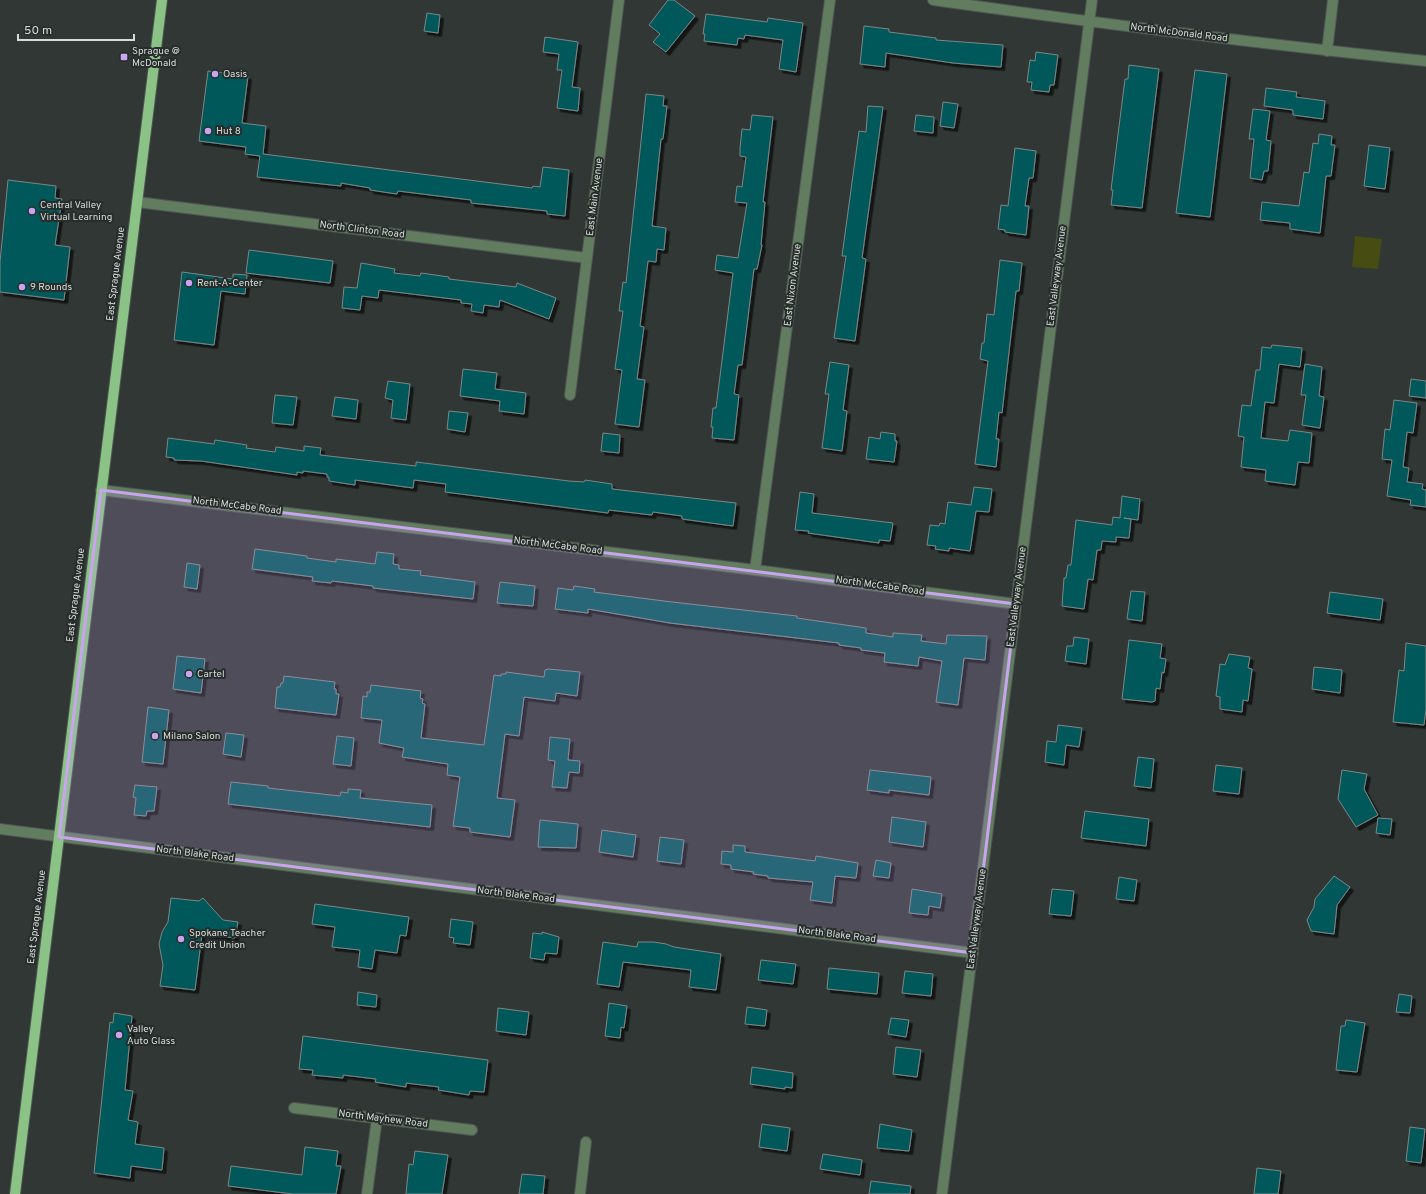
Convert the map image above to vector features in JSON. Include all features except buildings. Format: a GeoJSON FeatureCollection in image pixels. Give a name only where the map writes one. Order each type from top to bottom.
{"type":"FeatureCollection","features":[{"type":"Feature","properties":{"kind":"main road","name":"East Sprague Avenue"},"geometry":{"type":"LineString","coordinates":[[15,1194],[162,0]]}},
{"type":"Feature","properties":{"kind":"street","name":"East Main Avenue"},"geometry":{"type":"LineString","coordinates":[[570,395],[619,0]]}},
{"type":"Feature","properties":{"kind":"street","name":"East Nixon Avenue"},"geometry":{"type":"LineString","coordinates":[[755,570],[830,0]]}},
{"type":"Feature","properties":{"kind":"street","name":"North McDonald Road"},"geometry":{"type":"LineString","coordinates":[[933,0],[1089,22],[1327,51],[1426,61]]}},
{"type":"Feature","properties":{"kind":"street","name":"East Valleyway Avenue"},"geometry":{"type":"LineString","coordinates":[[942,1194],[1092,0]]}},
{"type":"Feature","properties":{"kind":"street"},"geometry":{"type":"LineString","coordinates":[[1327,51],[1333,0]]}},
{"type":"Feature","properties":{"kind":"street","name":"North Clinton Road"},"geometry":{"type":"LineString","coordinates":[[137,202],[588,258]]}},
{"type":"Feature","properties":{"kind":"street","name":"North McCabe Road"},"geometry":{"type":"LineString","coordinates":[[101,490],[755,570],[1016,604]]}},
{"type":"Feature","properties":{"kind":"street","name":"North Blake Road"},"geometry":{"type":"LineString","coordinates":[[0,829],[973,953]]}},
{"type":"Feature","properties":{"kind":"street","name":"North Mayhew Road"},"geometry":{"type":"LineString","coordinates":[[294,1108],[472,1130]]}},
{"type":"Feature","properties":{"kind":"street"},"geometry":{"type":"LineString","coordinates":[[367,1194],[376,1118]]}},
{"type":"Feature","properties":{"kind":"street"},"geometry":{"type":"LineString","coordinates":[[580,1194],[586,1142]]}},
{"type":"Feature","properties":{"kind":"highlighted area"},"geometry":{"type":"Polygon","coordinates":[[[101,490],[1016,604],[973,953],[59,837],[101,490]]]}},
{"type":"Feature","properties":{"kind":"green space"},"geometry":{"type":"Polygon","coordinates":[[[1355,236],[1382,239],[1378,269],[1352,267],[1355,236]]]}},
{"type":"Feature","properties":{"kind":"place","name":"Sprague @ McDonald"},"geometry":{"type":"Point","coordinates":[124,57]}},
{"type":"Feature","properties":{"kind":"place","name":"Oasis"},"geometry":{"type":"Point","coordinates":[215,74]}},
{"type":"Feature","properties":{"kind":"place","name":"Hut 8"},"geometry":{"type":"Point","coordinates":[208,131]}},
{"type":"Feature","properties":{"kind":"place","name":"Central Valley Virtual Learning"},"geometry":{"type":"Point","coordinates":[32,211]}},
{"type":"Feature","properties":{"kind":"place","name":"Rent-A-Center"},"geometry":{"type":"Point","coordinates":[189,283]}},
{"type":"Feature","properties":{"kind":"place","name":"9 Rounds"},"geometry":{"type":"Point","coordinates":[22,287]}},
{"type":"Feature","properties":{"kind":"place","name":"Cartel"},"geometry":{"type":"Point","coordinates":[189,674]}},
{"type":"Feature","properties":{"kind":"place","name":"Milano Salon"},"geometry":{"type":"Point","coordinates":[155,736]}},
{"type":"Feature","properties":{"kind":"place","name":"Spokane Teacher Credit Union"},"geometry":{"type":"Point","coordinates":[181,939]}},
{"type":"Feature","properties":{"kind":"place","name":"Valley Auto Glass"},"geometry":{"type":"Point","coordinates":[119,1035]}}]}
